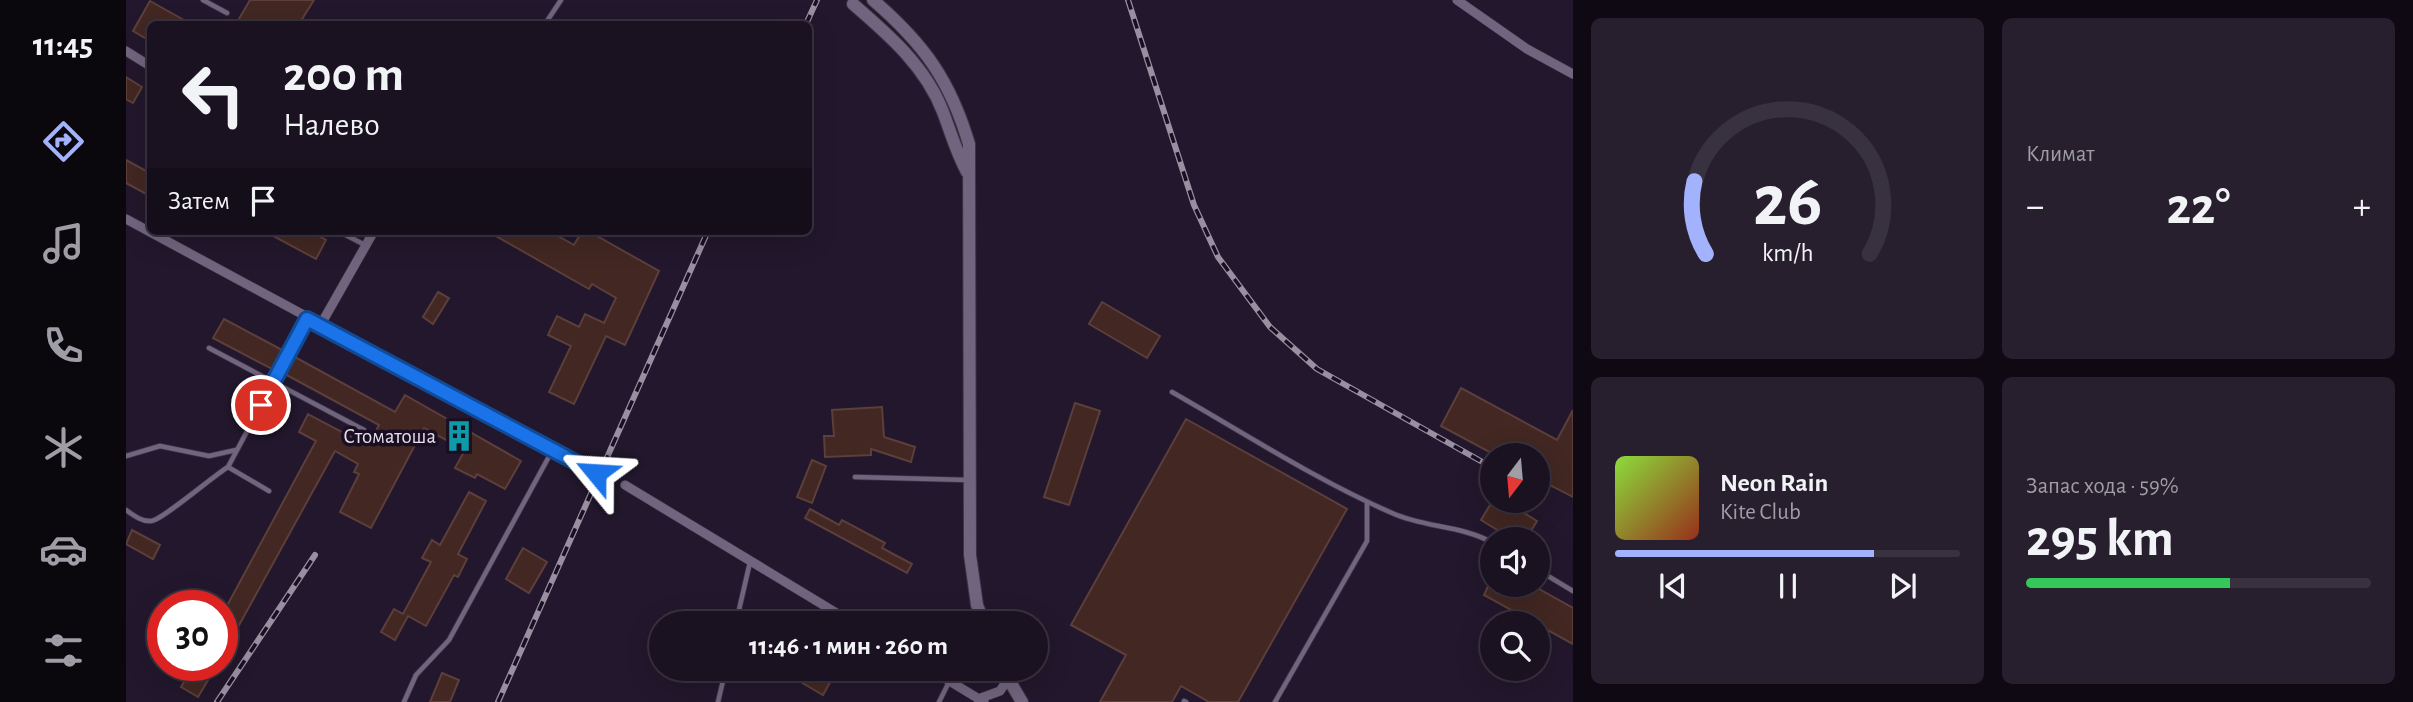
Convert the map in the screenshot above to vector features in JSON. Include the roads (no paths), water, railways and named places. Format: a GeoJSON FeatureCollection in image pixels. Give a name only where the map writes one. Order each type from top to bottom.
{"type":"FeatureCollection","features":[{"type":"Feature","properties":{"kind":"main road"},"geometry":{"type":"LineString","coordinates":[[873,0],[907,29],[938,68],[957,104],[969,144],[970,555],[979,611]]}},
{"type":"Feature","properties":{"kind":"main road"},"geometry":{"type":"LineString","coordinates":[[853,4],[896,41],[925,77],[943,111],[954,147],[968,173]]}},
{"type":"Feature","properties":{"kind":"main road"},"geometry":{"type":"LineString","coordinates":[[1009,681],[1022,702]]}},
{"type":"Feature","properties":{"kind":"street"},"geometry":{"type":"LineString","coordinates":[[1457,0],[1527,49],[1573,74]]}},
{"type":"Feature","properties":{"kind":"street"},"geometry":{"type":"LineString","coordinates":[[126,51],[147,64]]}},
{"type":"Feature","properties":{"kind":"street"},"geometry":{"type":"LineString","coordinates":[[126,219],[147,231]]}},
{"type":"Feature","properties":{"kind":"street"},"geometry":{"type":"LineString","coordinates":[[155,235],[596,473]]}},
{"type":"Feature","properties":{"kind":"street"},"geometry":{"type":"LineString","coordinates":[[320,326],[372,235]]}},
{"type":"Feature","properties":{"kind":"street"},"geometry":{"type":"LineString","coordinates":[[625,485],[833,611]]}},
{"type":"Feature","properties":{"kind":"street"},"geometry":{"type":"LineString","coordinates":[[950,681],[981,700],[1000,691],[1003,681]]}},
{"type":"Feature","properties":{"kind":"lane"},"geometry":{"type":"LineString","coordinates":[[203,0],[226,13]]}},
{"type":"Feature","properties":{"kind":"lane"},"geometry":{"type":"LineString","coordinates":[[547,21],[561,0]]}},
{"type":"Feature","properties":{"kind":"lane"},"geometry":{"type":"LineString","coordinates":[[345,235],[366,246]]}},
{"type":"Feature","properties":{"kind":"lane"},"geometry":{"type":"LineString","coordinates":[[126,510],[145,520],[162,518],[205,480],[228,467],[307,319]]}},
{"type":"Feature","properties":{"kind":"lane"},"geometry":{"type":"LineString","coordinates":[[209,348],[364,430]]}},
{"type":"Feature","properties":{"kind":"lane"},"geometry":{"type":"LineString","coordinates":[[1172,392],[1367,502],[1415,524],[1473,531],[1480,535]]}},
{"type":"Feature","properties":{"kind":"lane"},"geometry":{"type":"LineString","coordinates":[[126,456],[160,446],[209,456],[237,450]]}},
{"type":"Feature","properties":{"kind":"lane"},"geometry":{"type":"LineString","coordinates":[[404,702],[416,675],[449,640],[552,451]]}},
{"type":"Feature","properties":{"kind":"lane"},"geometry":{"type":"LineString","coordinates":[[228,467],[269,491]]}},
{"type":"Feature","properties":{"kind":"lane"},"geometry":{"type":"LineString","coordinates":[[855,477],[969,480]]}},
{"type":"Feature","properties":{"kind":"lane"},"geometry":{"type":"LineString","coordinates":[[1275,702],[1367,541],[1367,502]]}},
{"type":"Feature","properties":{"kind":"lane"},"geometry":{"type":"LineString","coordinates":[[739,611],[750,561]]}},
{"type":"Feature","properties":{"kind":"lane"},"geometry":{"type":"LineString","coordinates":[[1550,577],[1573,591]]}},
{"type":"Feature","properties":{"kind":"lane"},"geometry":{"type":"LineString","coordinates":[[718,702],[723,681]]}},
{"type":"Feature","properties":{"kind":"lane"},"geometry":{"type":"LineString","coordinates":[[939,702],[950,681]]}},
{"type":"Feature","properties":{"kind":"railway"},"geometry":{"type":"LineString","coordinates":[[807,21],[817,0]]}},
{"type":"Feature","properties":{"kind":"railway"},"geometry":{"type":"LineString","coordinates":[[1128,0],[1194,205],[1218,257],[1270,327],[1317,369],[1480,461]]}},
{"type":"Feature","properties":{"kind":"railway"},"geometry":{"type":"LineString","coordinates":[[498,702],[706,235]]}},
{"type":"Feature","properties":{"kind":"railway"},"geometry":{"type":"LineString","coordinates":[[217,702],[315,555]]}},
{"type":"Feature","properties":{"kind":"place","name":"Стоматоша"},"geometry":{"type":"Point","coordinates":[459,436]}}]}
